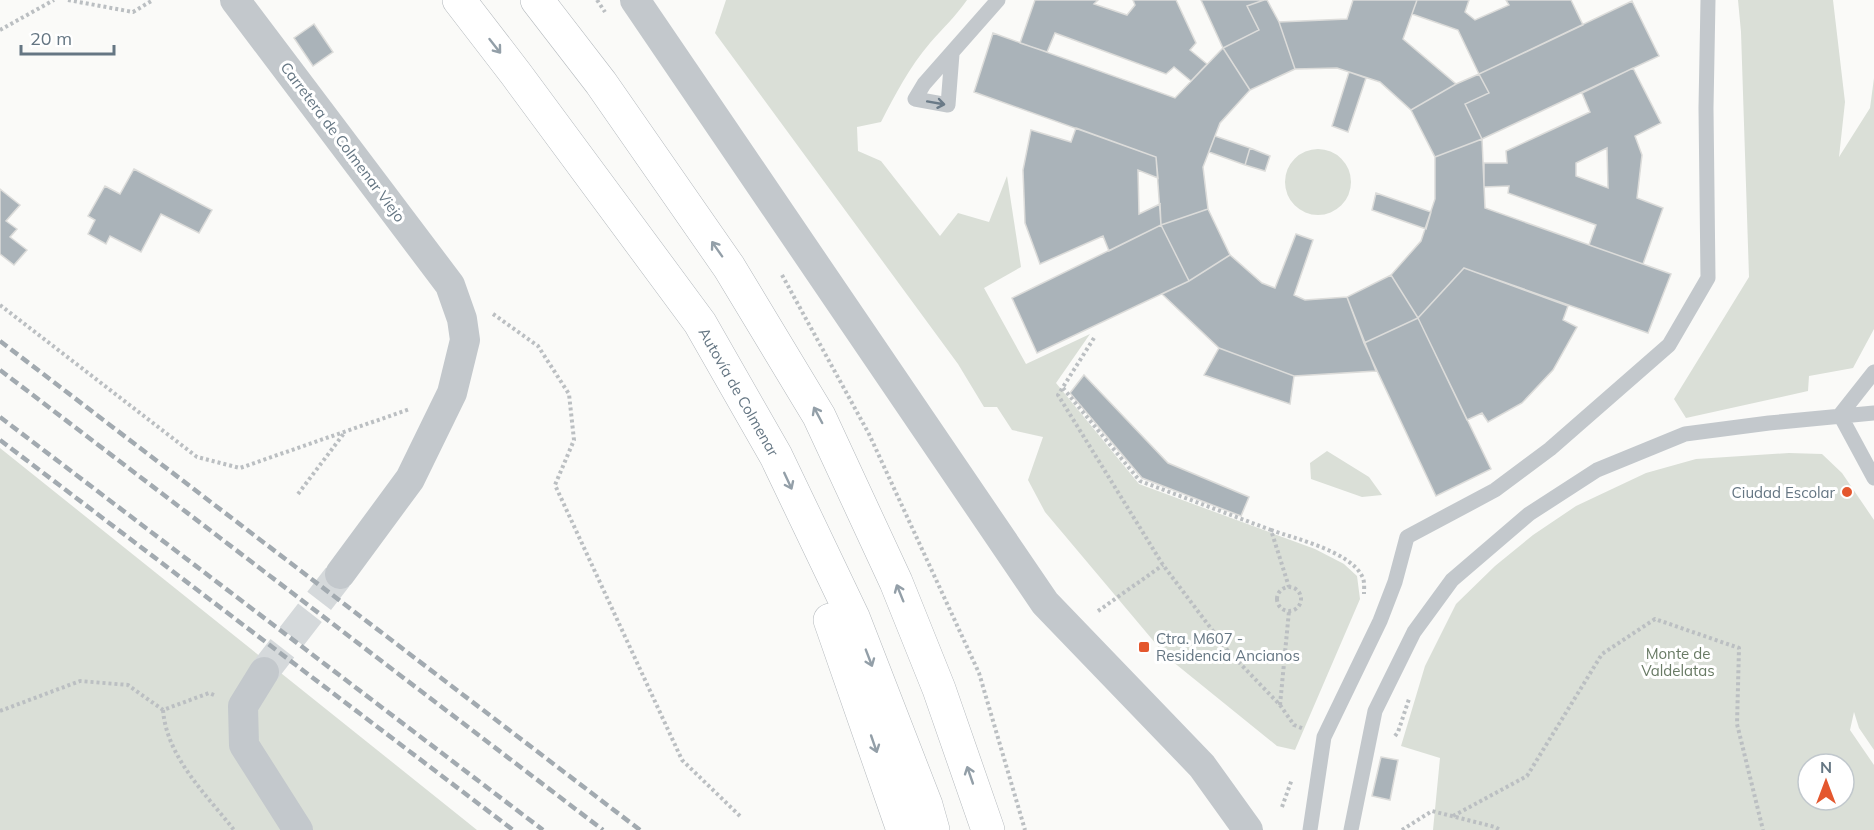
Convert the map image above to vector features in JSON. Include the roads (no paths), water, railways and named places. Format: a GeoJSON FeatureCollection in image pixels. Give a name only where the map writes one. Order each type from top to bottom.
{"type":"FeatureCollection","features":[{"type":"Feature","properties":{"kind":"highway","name":"Autovía de Colmenar"},"geometry":{"type":"LineString","coordinates":[[459,0],[624,218],[700,323],[776,456],[853,617],[926,805],[933,830]]}},
{"type":"Feature","properties":{"kind":"highway"},"geometry":{"type":"LineString","coordinates":[[537,0],[601,83],[729,267],[819,416],[896,582],[939,689],[988,830]]}},
{"type":"Feature","properties":{"kind":"highway"},"geometry":{"type":"LineString","coordinates":[[624,218],[754,464],[833,627],[903,830]]}},
{"type":"Feature","properties":{"kind":"street","name":"Carretera de Colmenar Viejo"},"geometry":{"type":"LineString","coordinates":[[235,0],[450,285],[462,319],[465,340],[452,393],[410,479],[340,574]]}},
{"type":"Feature","properties":{"kind":"street"},"geometry":{"type":"LineString","coordinates":[[635,0],[1045,603],[1202,766],[1248,830]]}},
{"type":"Feature","properties":{"kind":"street"},"geometry":{"type":"LineString","coordinates":[[264,672],[243,706],[244,745],[298,830]]}},
{"type":"Feature","properties":{"kind":"lane"},"geometry":{"type":"LineString","coordinates":[[952,54],[998,0]]}},
{"type":"Feature","properties":{"kind":"lane"},"geometry":{"type":"LineString","coordinates":[[1310,830],[1324,737],[1380,621],[1395,582],[1407,537],[1495,490],[1550,449],[1669,345],[1708,278],[1706,108],[1708,0]]}},
{"type":"Feature","properties":{"kind":"lane"},"geometry":{"type":"LineString","coordinates":[[1840,415],[1874,372]]}},
{"type":"Feature","properties":{"kind":"lane"},"geometry":{"type":"LineString","coordinates":[[1350,830],[1376,711],[1414,632],[1452,580],[1529,514],[1597,470],[1685,434],[1874,413]]}},
{"type":"Feature","properties":{"kind":"lane"},"geometry":{"type":"LineString","coordinates":[[1840,415],[1874,478]]}},
{"type":"Feature","properties":{"kind":"tunnel"},"geometry":{"type":"LineString","coordinates":[[264,672],[340,574]]}},
{"type":"Feature","properties":{"kind":"railway"},"geometry":{"type":"LineString","coordinates":[[0,341],[640,830]]}},
{"type":"Feature","properties":{"kind":"railway"},"geometry":{"type":"LineString","coordinates":[[0,370],[603,830]]}},
{"type":"Feature","properties":{"kind":"railway"},"geometry":{"type":"LineString","coordinates":[[0,417],[543,830]]}},
{"type":"Feature","properties":{"kind":"railway"},"geometry":{"type":"LineString","coordinates":[[0,440],[513,830]]}},
{"type":"Feature","properties":{"kind":"place","name":"Ciudad Escolar"},"geometry":{"type":"Point","coordinates":[1847,492]}},
{"type":"Feature","properties":{"kind":"place","name":"Ctra. M607 - Residencia Ancianos"},"geometry":{"type":"Point","coordinates":[1144,647]}},
{"type":"Feature","properties":{"kind":"park label","name":"Monte de Valdelatas"},"geometry":{"type":"Point","coordinates":[1678,662]}}]}
